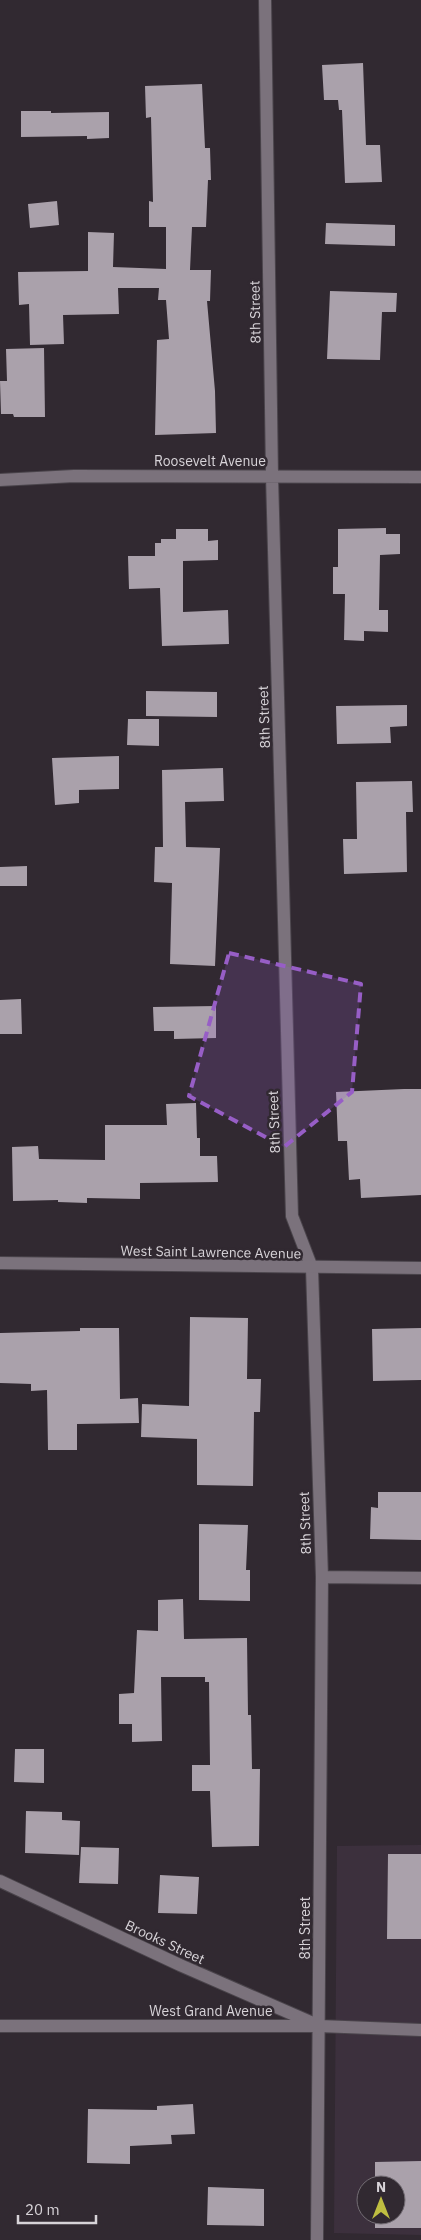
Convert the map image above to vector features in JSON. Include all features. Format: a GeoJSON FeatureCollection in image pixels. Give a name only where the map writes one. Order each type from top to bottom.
{"type":"FeatureCollection","features":[{"type":"Feature","properties":{"kind":"street","name":"8th Street"},"geometry":{"type":"LineString","coordinates":[[265,0],[272,476],[292,1216],[312,1268],[322,1577],[317,2240]]}},
{"type":"Feature","properties":{"kind":"street","name":"Roosevelt Avenue"},"geometry":{"type":"LineString","coordinates":[[0,480],[74,476],[421,477]]}},
{"type":"Feature","properties":{"kind":"street","name":"West Saint Lawrence Avenue"},"geometry":{"type":"LineString","coordinates":[[0,1263],[421,1268]]}},
{"type":"Feature","properties":{"kind":"street"},"geometry":{"type":"LineString","coordinates":[[322,1577],[421,1578]]}},
{"type":"Feature","properties":{"kind":"street","name":"Brooks Street"},"geometry":{"type":"LineString","coordinates":[[0,1881],[180,1965],[319,2026]]}},
{"type":"Feature","properties":{"kind":"street","name":"West Grand Avenue"},"geometry":{"type":"LineString","coordinates":[[0,2026],[319,2026],[421,2030]]}},
{"type":"Feature","properties":{"kind":"highlighted area"},"geometry":{"type":"Polygon","coordinates":[[[229,953],[361,984],[352,1092],[284,1147],[189,1096],[229,953]]]}},
{"type":"Feature","properties":{"kind":"shaded area"},"geometry":{"type":"Polygon","coordinates":[[[421,1845],[421,2235],[334,2233],[337,1846],[421,1845]]]}},
{"type":"Feature","properties":{"kind":"building"},"geometry":{"type":"Polygon","coordinates":[[[363,63],[366,145],[380,145],[382,182],[345,183],[342,110],[339,110],[338,100],[324,100],[322,65],[363,63]]]}},
{"type":"Feature","properties":{"kind":"building"},"geometry":{"type":"Polygon","coordinates":[[[202,84],[205,148],[210,148],[211,180],[208,180],[206,227],[192,227],[190,270],[211,270],[210,301],[207,301],[215,391],[216,433],[155,435],[157,340],[169,339],[166,300],[158,300],[159,288],[118,288],[119,314],[63,315],[64,344],[30,345],[29,304],[19,305],[18,272],[88,271],[88,232],[114,233],[113,267],[166,269],[166,227],[149,227],[149,201],[153,202],[151,117],[146,118],[145,86],[202,84]]]}},
{"type":"Feature","properties":{"kind":"building"},"geometry":{"type":"Polygon","coordinates":[[[21,111],[51,111],[51,113],[109,112],[109,138],[87,139],[87,136],[21,137],[21,111]]]}},
{"type":"Feature","properties":{"kind":"building"},"geometry":{"type":"Polygon","coordinates":[[[57,201],[59,225],[30,228],[28,204],[57,201]]]}},
{"type":"Feature","properties":{"kind":"building"},"geometry":{"type":"Polygon","coordinates":[[[326,223],[395,225],[395,246],[325,244],[326,223]]]}},
{"type":"Feature","properties":{"kind":"building"},"geometry":{"type":"Polygon","coordinates":[[[330,291],[397,293],[396,312],[382,312],[380,360],[327,359],[330,291]]]}},
{"type":"Feature","properties":{"kind":"building"},"geometry":{"type":"Polygon","coordinates":[[[44,348],[45,417],[14,417],[13,414],[1,414],[0,381],[7,381],[6,349],[44,348]]]}},
{"type":"Feature","properties":{"kind":"building"},"geometry":{"type":"Polygon","coordinates":[[[386,528],[386,534],[400,534],[400,554],[380,555],[379,610],[388,610],[388,632],[364,631],[364,641],[344,640],[345,594],[333,594],[333,567],[338,567],[338,529],[386,528]]]}},
{"type":"Feature","properties":{"kind":"building"},"geometry":{"type":"Polygon","coordinates":[[[176,529],[208,529],[208,541],[218,540],[218,560],[183,561],[183,612],[228,610],[229,644],[162,646],[160,588],[129,589],[128,556],[155,556],[155,543],[161,543],[161,539],[176,539],[176,529]]]}},
{"type":"Feature","properties":{"kind":"building"},"geometry":{"type":"Polygon","coordinates":[[[146,691],[217,692],[217,717],[146,716],[146,691]]]}},
{"type":"Feature","properties":{"kind":"building"},"geometry":{"type":"Polygon","coordinates":[[[407,705],[407,726],[390,727],[391,743],[337,744],[336,706],[407,705]]]}},
{"type":"Feature","properties":{"kind":"building"},"geometry":{"type":"Polygon","coordinates":[[[128,719],[159,719],[159,746],[127,745],[128,719]]]}},
{"type":"Feature","properties":{"kind":"building"},"geometry":{"type":"Polygon","coordinates":[[[119,756],[119,789],[79,790],[79,803],[55,805],[52,758],[119,756]]]}},
{"type":"Feature","properties":{"kind":"building"},"geometry":{"type":"Polygon","coordinates":[[[223,768],[224,801],[185,802],[186,847],[220,848],[215,966],[170,964],[172,883],[154,882],[155,847],[163,847],[162,770],[223,768]]]}},
{"type":"Feature","properties":{"kind":"building"},"geometry":{"type":"Polygon","coordinates":[[[412,781],[413,812],[406,812],[407,872],[344,874],[343,839],[357,839],[356,782],[412,781]]]}},
{"type":"Feature","properties":{"kind":"building"},"geometry":{"type":"Polygon","coordinates":[[[27,866],[27,886],[0,886],[0,867],[27,866]]]}},
{"type":"Feature","properties":{"kind":"building"},"geometry":{"type":"Polygon","coordinates":[[[21,999],[22,1034],[0,1034],[0,1000],[21,999]]]}},
{"type":"Feature","properties":{"kind":"building"},"geometry":{"type":"Polygon","coordinates":[[[216,1006],[216,1038],[174,1039],[174,1031],[154,1031],[153,1007],[216,1006]]]}},
{"type":"Feature","properties":{"kind":"building"},"geometry":{"type":"Polygon","coordinates":[[[421,1089],[421,1195],[361,1198],[360,1179],[349,1180],[347,1141],[338,1141],[336,1092],[421,1089]]]}},
{"type":"Feature","properties":{"kind":"building"},"geometry":{"type":"Polygon","coordinates":[[[196,1103],[197,1138],[200,1138],[200,1156],[217,1156],[218,1182],[140,1183],[140,1199],[87,1198],[87,1203],[58,1202],[58,1200],[13,1201],[12,1147],[38,1146],[39,1159],[105,1160],[105,1125],[167,1125],[166,1104],[196,1103]]]}},
{"type":"Feature","properties":{"kind":"building"},"geometry":{"type":"Polygon","coordinates":[[[190,1317],[248,1318],[247,1379],[261,1379],[260,1412],[254,1412],[253,1486],[197,1485],[197,1439],[141,1437],[142,1404],[189,1406],[190,1317]]]}},
{"type":"Feature","properties":{"kind":"building"},"geometry":{"type":"Polygon","coordinates":[[[80,1328],[119,1328],[120,1399],[138,1398],[139,1423],[77,1424],[77,1450],[48,1450],[47,1390],[31,1391],[31,1384],[0,1383],[0,1333],[80,1331],[80,1328]]]}},
{"type":"Feature","properties":{"kind":"building"},"geometry":{"type":"Polygon","coordinates":[[[421,1328],[421,1380],[373,1381],[372,1329],[421,1328]]]}},
{"type":"Feature","properties":{"kind":"building"},"geometry":{"type":"Polygon","coordinates":[[[378,1492],[421,1492],[421,1540],[370,1539],[371,1507],[378,1508],[378,1492]]]}},
{"type":"Feature","properties":{"kind":"building"},"geometry":{"type":"Polygon","coordinates":[[[199,1524],[248,1525],[246,1570],[250,1570],[250,1601],[199,1600],[199,1524]]]}},
{"type":"Feature","properties":{"kind":"building"},"geometry":{"type":"Polygon","coordinates":[[[183,1599],[184,1639],[247,1638],[248,1715],[251,1715],[252,1769],[260,1769],[259,1846],[212,1847],[210,1791],[192,1791],[192,1765],[210,1765],[209,1682],[205,1682],[205,1677],[161,1677],[162,1741],[132,1742],[132,1724],[119,1724],[119,1694],[134,1693],[137,1630],[158,1631],[158,1600],[183,1599]]]}},
{"type":"Feature","properties":{"kind":"building"},"geometry":{"type":"Polygon","coordinates":[[[15,1749],[44,1749],[44,1783],[14,1782],[15,1749]]]}},
{"type":"Feature","properties":{"kind":"building"},"geometry":{"type":"Polygon","coordinates":[[[26,1811],[62,1812],[62,1820],[80,1821],[79,1855],[25,1853],[26,1811]]]}},
{"type":"Feature","properties":{"kind":"building"},"geometry":{"type":"Polygon","coordinates":[[[81,1847],[119,1848],[118,1884],[79,1883],[81,1847]]]}},
{"type":"Feature","properties":{"kind":"building"},"geometry":{"type":"Polygon","coordinates":[[[388,1854],[421,1854],[421,1939],[387,1939],[388,1854]]]}},
{"type":"Feature","properties":{"kind":"building"},"geometry":{"type":"Polygon","coordinates":[[[160,1875],[199,1877],[197,1914],[158,1913],[160,1875]]]}},
{"type":"Feature","properties":{"kind":"building"},"geometry":{"type":"Polygon","coordinates":[[[193,2104],[195,2134],[171,2135],[172,2144],[130,2146],[130,2164],[87,2163],[88,2109],[157,2110],[157,2106],[193,2104]]]}},
{"type":"Feature","properties":{"kind":"building"},"geometry":{"type":"Polygon","coordinates":[[[421,2161],[421,2228],[375,2228],[375,2225],[406,2225],[406,2175],[375,2175],[375,2162],[421,2161]]]}},
{"type":"Feature","properties":{"kind":"building"},"geometry":{"type":"Polygon","coordinates":[[[208,2187],[264,2189],[264,2226],[207,2225],[208,2187]]]}}]}
